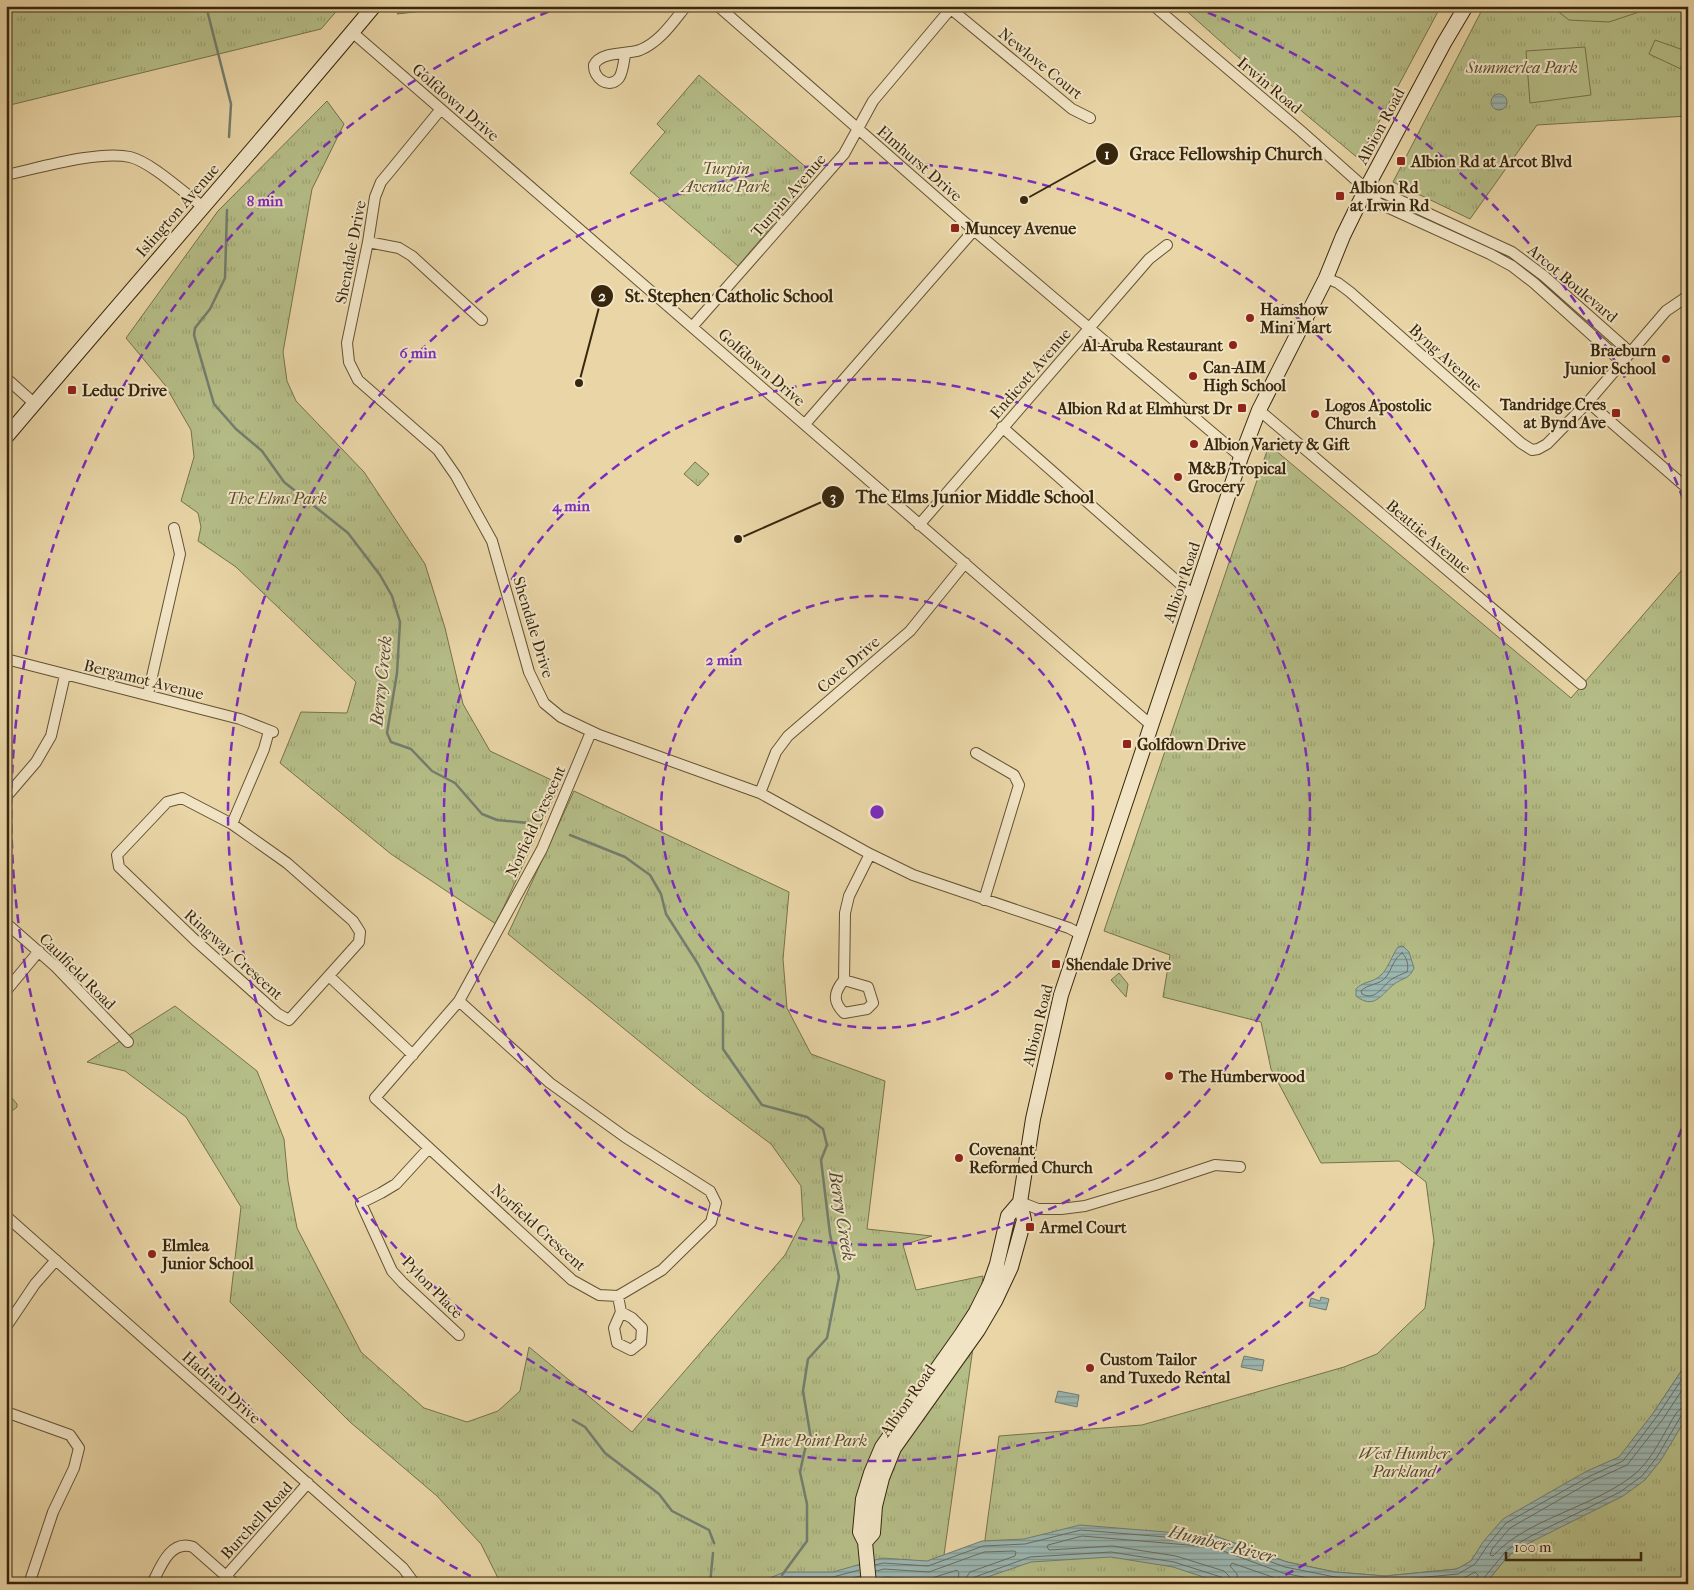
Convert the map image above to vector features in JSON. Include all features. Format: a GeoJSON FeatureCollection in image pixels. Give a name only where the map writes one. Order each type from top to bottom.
{"type":"FeatureCollection","features":[{"type":"Feature","properties":{"kind":"main road","name":"Islington Avenue"},"geometry":{"type":"LineString","coordinates":[[6,437],[202,206],[254,149],[374,6]]}},
{"type":"Feature","properties":{"kind":"main road","name":"Albion Road"},"geometry":{"type":"LineString","coordinates":[[869,1584],[865,1542],[873,1533],[875,1506],[882,1478],[894,1448],[978,1330],[1011,1267],[1024,1220],[1020,1202],[1033,1119],[1059,1005],[1241,457],[1259,410],[1326,278],[1343,236],[1366,189],[1444,43],[1466,6]]}},
{"type":"Feature","properties":{"kind":"street"},"geometry":{"type":"LineString","coordinates":[[625,54],[640,50],[655,41],[686,6]]}},
{"type":"Feature","properties":{"kind":"street","name":"Elmhurst Drive"},"geometry":{"type":"LineString","coordinates":[[718,6],[974,230],[1241,457]]}},
{"type":"Feature","properties":{"kind":"street","name":"Irwin Road"},"geometry":{"type":"LineString","coordinates":[[1154,6],[1366,189]]}},
{"type":"Feature","properties":{"kind":"street","name":"Turpin Avenue"},"geometry":{"type":"LineString","coordinates":[[692,327],[844,154],[873,101],[952,7]]}},
{"type":"Feature","properties":{"kind":"street","name":"Newlove Court"},"geometry":{"type":"LineString","coordinates":[[952,7],[1072,109],[1090,118]]}},
{"type":"Feature","properties":{"kind":"street","name":"Golfdown Drive"},"geometry":{"type":"LineString","coordinates":[[352,32],[1151,725]]}},
{"type":"Feature","properties":{"kind":"street","name":"Shendale Drive"},"geometry":{"type":"LineString","coordinates":[[441,109],[381,182],[375,197],[348,343],[349,362],[358,380],[438,450],[456,476],[492,541],[529,672],[544,703],[561,717],[591,732],[760,793],[870,854],[913,875],[1069,928],[1082,935]]}},
{"type":"Feature","properties":{"kind":"street"},"geometry":{"type":"LineString","coordinates":[[6,175],[101,155],[130,157],[146,164],[202,206]]}},
{"type":"Feature","properties":{"kind":"street","name":"Arcot Boulevard"},"geometry":{"type":"LineString","coordinates":[[1366,189],[1384,193],[1512,252],[1544,276],[1631,353]]}},
{"type":"Feature","properties":{"kind":"street","name":"Arcot Boulevard"},"geometry":{"type":"LineString","coordinates":[[1366,189],[1378,203],[1512,266],[1534,283],[1622,362]]}},
{"type":"Feature","properties":{"kind":"street"},"geometry":{"type":"LineString","coordinates":[[805,424],[974,230]]}},
{"type":"Feature","properties":{"kind":"street"},"geometry":{"type":"LineString","coordinates":[[368,242],[399,248],[412,256],[482,320]]}},
{"type":"Feature","properties":{"kind":"street","name":"Endicott Avenue"},"geometry":{"type":"LineString","coordinates":[[919,525],[1149,259],[1167,245]]}},
{"type":"Feature","properties":{"kind":"street","name":"Byng Avenue"},"geometry":{"type":"LineString","coordinates":[[1326,278],[1338,283],[1350,292],[1521,444],[1532,450],[1547,444],[1588,402]]}},
{"type":"Feature","properties":{"kind":"street"},"geometry":{"type":"LineString","coordinates":[[1688,296],[1666,311],[1588,402],[1688,489]]}},
{"type":"Feature","properties":{"kind":"street"},"geometry":{"type":"LineString","coordinates":[[6,378],[35,404]]}},
{"type":"Feature","properties":{"kind":"street","name":"Beattie Avenue"},"geometry":{"type":"LineString","coordinates":[[1259,410],[1580,684]]}},
{"type":"Feature","properties":{"kind":"street"},"geometry":{"type":"LineString","coordinates":[[1002,428],[1194,596]]}},
{"type":"Feature","properties":{"kind":"street"},"geometry":{"type":"LineString","coordinates":[[148,694],[180,554],[174,528]]}},
{"type":"Feature","properties":{"kind":"street","name":"Cove Drive"},"geometry":{"type":"LineString","coordinates":[[760,793],[776,752],[788,736],[910,631],[965,563]]}},
{"type":"Feature","properties":{"kind":"street","name":"Bergamot Avenue"},"geometry":{"type":"LineString","coordinates":[[6,659],[240,719],[271,732],[232,824]]}},
{"type":"Feature","properties":{"kind":"street"},"geometry":{"type":"LineString","coordinates":[[6,797],[36,762],[51,736],[66,675]]}},
{"type":"Feature","properties":{"kind":"street","name":"Norfield Crescent"},"geometry":{"type":"LineString","coordinates":[[591,732],[542,849],[459,1000],[375,1098],[572,1280],[599,1295],[618,1296]]}},
{"type":"Feature","properties":{"kind":"street"},"geometry":{"type":"LineString","coordinates":[[976,753],[1014,776],[1019,785],[1012,815],[984,900]]}},
{"type":"Feature","properties":{"kind":"street","name":"Ringway Crescent"},"geometry":{"type":"LineString","coordinates":[[182,798],[232,824],[287,862],[353,921],[360,932],[359,942],[329,976],[289,1020],[278,1014],[216,959],[119,867],[117,855],[167,802],[182,798]]}},
{"type":"Feature","properties":{"kind":"street"},"geometry":{"type":"LineString","coordinates":[[844,980],[845,914],[849,896],[870,854]]}},
{"type":"Feature","properties":{"kind":"street","name":"Caulfield Road"},"geometry":{"type":"LineString","coordinates":[[6,923],[39,951],[128,1042]]}},
{"type":"Feature","properties":{"kind":"street"},"geometry":{"type":"LineString","coordinates":[[6,991],[39,951]]}},
{"type":"Feature","properties":{"kind":"street"},"geometry":{"type":"LineString","coordinates":[[329,976],[413,1055]]}},
{"type":"Feature","properties":{"kind":"street"},"geometry":{"type":"LineString","coordinates":[[459,1000],[550,1083],[625,1138],[710,1191],[716,1203],[711,1222],[662,1270],[618,1296],[621,1312]]}},
{"type":"Feature","properties":{"kind":"street","name":"Pylon Place"},"geometry":{"type":"LineString","coordinates":[[429,1148],[396,1184],[361,1203],[392,1271],[458,1335]]}},
{"type":"Feature","properties":{"kind":"street"},"geometry":{"type":"LineString","coordinates":[[1020,1202],[1038,1209],[1085,1206],[1215,1165],[1240,1166]]}},
{"type":"Feature","properties":{"kind":"street","name":"Hadrian Drive"},"geometry":{"type":"LineString","coordinates":[[6,1216],[403,1568],[415,1584]]}},
{"type":"Feature","properties":{"kind":"street"},"geometry":{"type":"LineString","coordinates":[[6,1327],[35,1284],[56,1260]]}},
{"type":"Feature","properties":{"kind":"street"},"geometry":{"type":"LineString","coordinates":[[6,1412],[70,1435],[79,1448],[74,1468],[53,1512],[29,1584]]}},
{"type":"Feature","properties":{"kind":"street","name":"Burchell Road"},"geometry":{"type":"LineString","coordinates":[[226,1576],[308,1484]]}},
{"type":"Feature","properties":{"kind":"street"},"geometry":{"type":"LineString","coordinates":[[152,1584],[170,1552],[179,1546],[185,1545],[193,1547],[235,1584]]}},
{"type":"Feature","properties":{"kind":"green space"},"geometry":{"type":"Polygon","coordinates":[[[6,6],[341,6],[321,29],[6,106],[6,6]]]}},
{"type":"Feature","properties":{"kind":"green space"},"geometry":{"type":"Polygon","coordinates":[[[404,6],[468,6],[397,14],[404,6]]]}},
{"type":"Feature","properties":{"kind":"green space"},"geometry":{"type":"Polygon","coordinates":[[[1181,6],[1441,6],[1359,159],[1248,66],[1181,6]]]}},
{"type":"Feature","properties":{"kind":"green space","name":"Summerlea Park"},"geometry":{"type":"Polygon","coordinates":[[[1484,6],[1688,6],[1688,116],[1537,125],[1470,219],[1393,182],[1484,6]]]}},
{"type":"Feature","properties":{"kind":"green space"},"geometry":{"type":"Polygon","coordinates":[[[1551,6],[1650,6],[1648,9],[1609,22],[1569,20],[1551,6]]]}},
{"type":"Feature","properties":{"kind":"green space"},"geometry":{"type":"Polygon","coordinates":[[[1655,40],[1686,51],[1681,69],[1649,54],[1655,40]]]}},
{"type":"Feature","properties":{"kind":"green space"},"geometry":{"type":"Polygon","coordinates":[[[1585,47],[1591,95],[1530,103],[1526,51],[1585,47]]]}},
{"type":"Feature","properties":{"kind":"green space","name":"Turpin Avenue Park"},"geometry":{"type":"Polygon","coordinates":[[[699,75],[815,175],[738,266],[630,173],[665,132],[657,124],[699,75]]]}},
{"type":"Feature","properties":{"kind":"green space","name":"The Elms Park"},"geometry":{"type":"Polygon","coordinates":[[[327,101],[344,124],[312,189],[283,352],[287,381],[296,401],[364,472],[425,564],[445,628],[463,704],[490,751],[560,784],[496,924],[391,854],[280,763],[301,712],[347,713],[356,682],[236,567],[198,541],[201,527],[198,513],[181,501],[194,457],[191,430],[165,385],[126,338],[218,211],[327,101]]]}},
{"type":"Feature","properties":{"kind":"green space","name":"West Humber Parkland"},"geometry":{"type":"Polygon","coordinates":[[[1269,445],[1571,698],[1688,563],[1688,1361],[1654,1412],[1676,1434],[1688,1415],[1688,1584],[1485,1584],[1509,1555],[1533,1541],[1484,1542],[1471,1561],[1457,1569],[1385,1576],[1335,1572],[1287,1562],[1215,1536],[1210,1578],[1225,1584],[979,1584],[999,1436],[1142,1425],[1344,1367],[1377,1354],[1425,1308],[1434,1241],[1426,1182],[1399,1161],[1321,1163],[1271,1069],[1261,1022],[1163,997],[1170,955],[1104,931],[1269,445]]]}},
{"type":"Feature","properties":{"kind":"green space"},"geometry":{"type":"Polygon","coordinates":[[[695,462],[709,474],[698,486],[684,474],[695,462]]]}},
{"type":"Feature","properties":{"kind":"green space","name":"Pine Point Park"},"geometry":{"type":"Polygon","coordinates":[[[574,791],[789,892],[783,959],[787,1008],[811,1054],[885,1081],[867,1229],[932,1236],[903,1245],[916,1290],[983,1276],[944,1555],[944,1584],[501,1584],[481,1544],[437,1496],[350,1422],[230,1302],[241,1207],[186,1117],[125,1071],[87,1062],[175,1006],[257,1071],[284,1139],[288,1181],[297,1228],[361,1352],[424,1408],[467,1422],[498,1411],[520,1391],[529,1347],[632,1432],[785,1255],[803,1220],[801,1186],[771,1144],[704,1094],[508,934],[574,791]]]}},
{"type":"Feature","properties":{"kind":"green space"},"geometry":{"type":"Polygon","coordinates":[[[1119,973],[1128,984],[1126,997],[1111,980],[1119,973]]]}},
{"type":"Feature","properties":{"kind":"green space"},"geometry":{"type":"Polygon","coordinates":[[[6,1097],[11,1097],[17,1104],[17,1107],[6,1116],[6,1097]]]}},
{"type":"Feature","properties":{"kind":"water"},"geometry":{"type":"Polygon","coordinates":[[[1499,94],[1507,102],[1499,110],[1491,102],[1499,94]]]}},
{"type":"Feature","properties":{"kind":"water"},"geometry":{"type":"Polygon","coordinates":[[[1403,946],[1409,952],[1414,968],[1410,975],[1393,985],[1377,1000],[1368,1002],[1356,996],[1356,989],[1381,975],[1398,947],[1403,946]]]}},
{"type":"Feature","properties":{"kind":"water"},"geometry":{"type":"Polygon","coordinates":[[[1321,1297],[1329,1299],[1326,1310],[1309,1306],[1311,1298],[1320,1301],[1321,1297]]]}},
{"type":"Feature","properties":{"kind":"water"},"geometry":{"type":"Polygon","coordinates":[[[1244,1356],[1264,1360],[1262,1371],[1241,1367],[1244,1356]]]}},
{"type":"Feature","properties":{"kind":"water","name":"Humber River"},"geometry":{"type":"Polygon","coordinates":[[[1688,1361],[1688,1415],[1661,1460],[1645,1480],[1623,1496],[1509,1555],[1485,1584],[1225,1584],[1173,1567],[1111,1557],[1031,1562],[967,1584],[756,1584],[784,1572],[833,1572],[882,1558],[927,1561],[982,1541],[1024,1539],[1080,1525],[1215,1536],[1287,1562],[1335,1572],[1385,1576],[1457,1569],[1471,1561],[1483,1542],[1503,1519],[1587,1471],[1619,1457],[1654,1412],[1688,1361]]]}},
{"type":"Feature","properties":{"kind":"water"},"geometry":{"type":"Polygon","coordinates":[[[1058,1391],[1079,1395],[1077,1407],[1055,1402],[1058,1391]]]}},
{"type":"Feature","properties":{"kind":"waterway","name":"Berry Creek"},"geometry":{"type":"LineString","coordinates":[[206,6],[231,104],[229,137]]}},
{"type":"Feature","properties":{"kind":"waterway","name":"Berry Creek"},"geometry":{"type":"LineString","coordinates":[[227,210],[225,278],[210,309],[195,328],[194,335],[214,404],[236,429],[262,451],[284,482],[348,533],[380,575],[392,596],[400,622],[397,673],[387,733],[391,742],[411,749],[432,771],[455,783],[482,814],[497,820],[528,823]]}},
{"type":"Feature","properties":{"kind":"waterway","name":"Berry Creek"},"geometry":{"type":"LineString","coordinates":[[570,835],[625,857],[650,875],[661,894],[666,914],[698,964],[723,1013],[723,1049],[762,1105],[807,1117],[823,1129],[827,1145],[821,1160],[830,1234],[839,1277],[827,1338],[808,1359],[803,1391],[811,1439],[805,1449],[800,1472],[807,1504],[807,1541],[782,1575]]}},
{"type":"Feature","properties":{"kind":"waterway"},"geometry":{"type":"LineString","coordinates":[[573,1420],[585,1427],[605,1453],[659,1494],[672,1511],[709,1530],[714,1543]]}},
{"type":"Feature","properties":{"kind":"waterway"},"geometry":{"type":"LineString","coordinates":[[710,1584],[713,1553]]}},
{"type":"Feature","properties":{"kind":"place","name":"Albion Rd at Arcot Blvd"},"geometry":{"type":"Point","coordinates":[1401,161]}},
{"type":"Feature","properties":{"kind":"place","name":"Albion Rd at Irwin Rd"},"geometry":{"type":"Point","coordinates":[1340,196]}},
{"type":"Feature","properties":{"kind":"place","name":"Grace Fellowship Church"},"geometry":{"type":"Point","coordinates":[1024,200]}},
{"type":"Feature","properties":{"kind":"place","name":"Muncey Avenue"},"geometry":{"type":"Point","coordinates":[955,228]}},
{"type":"Feature","properties":{"kind":"place","name":"Hamshow Mini Mart"},"geometry":{"type":"Point","coordinates":[1250,318]}},
{"type":"Feature","properties":{"kind":"place","name":"Al-Aruba Restaurant"},"geometry":{"type":"Point","coordinates":[1233,345]}},
{"type":"Feature","properties":{"kind":"place","name":"Braeburn Junior School"},"geometry":{"type":"Point","coordinates":[1666,359]}},
{"type":"Feature","properties":{"kind":"place","name":"Can-AIM High School"},"geometry":{"type":"Point","coordinates":[1193,376]}},
{"type":"Feature","properties":{"kind":"place","name":"St. Stephen Catholic School"},"geometry":{"type":"Point","coordinates":[579,383]}},
{"type":"Feature","properties":{"kind":"place","name":"Leduc Drive"},"geometry":{"type":"Point","coordinates":[72,390]}},
{"type":"Feature","properties":{"kind":"place","name":"Albion Rd at Elmhurst Dr"},"geometry":{"type":"Point","coordinates":[1242,408]}},
{"type":"Feature","properties":{"kind":"place","name":"Tandridge Cres at Bynd Ave"},"geometry":{"type":"Point","coordinates":[1616,413]}},
{"type":"Feature","properties":{"kind":"place","name":"Logos Apostolic Church"},"geometry":{"type":"Point","coordinates":[1315,414]}},
{"type":"Feature","properties":{"kind":"place","name":"Albion Variety & Gift"},"geometry":{"type":"Point","coordinates":[1194,444]}},
{"type":"Feature","properties":{"kind":"place","name":"M&B Tropical Grocery"},"geometry":{"type":"Point","coordinates":[1178,477]}},
{"type":"Feature","properties":{"kind":"place","name":"The Elms Junior Middle School"},"geometry":{"type":"Point","coordinates":[738,539]}},
{"type":"Feature","properties":{"kind":"place","name":"Golfdown Drive"},"geometry":{"type":"Point","coordinates":[1127,744]}},
{"type":"Feature","properties":{"kind":"place","name":"Shendale Drive"},"geometry":{"type":"Point","coordinates":[1056,964]}},
{"type":"Feature","properties":{"kind":"place","name":"The Humberwood"},"geometry":{"type":"Point","coordinates":[1169,1076]}},
{"type":"Feature","properties":{"kind":"place","name":"Covenant Reformed Church"},"geometry":{"type":"Point","coordinates":[959,1158]}},
{"type":"Feature","properties":{"kind":"place","name":"Armel Court"},"geometry":{"type":"Point","coordinates":[1030,1227]}},
{"type":"Feature","properties":{"kind":"place","name":"Elmlea Junior School"},"geometry":{"type":"Point","coordinates":[152,1254]}},
{"type":"Feature","properties":{"kind":"place","name":"Custom Tailor and Tuxedo Rental"},"geometry":{"type":"Point","coordinates":[1090,1368]}}]}
